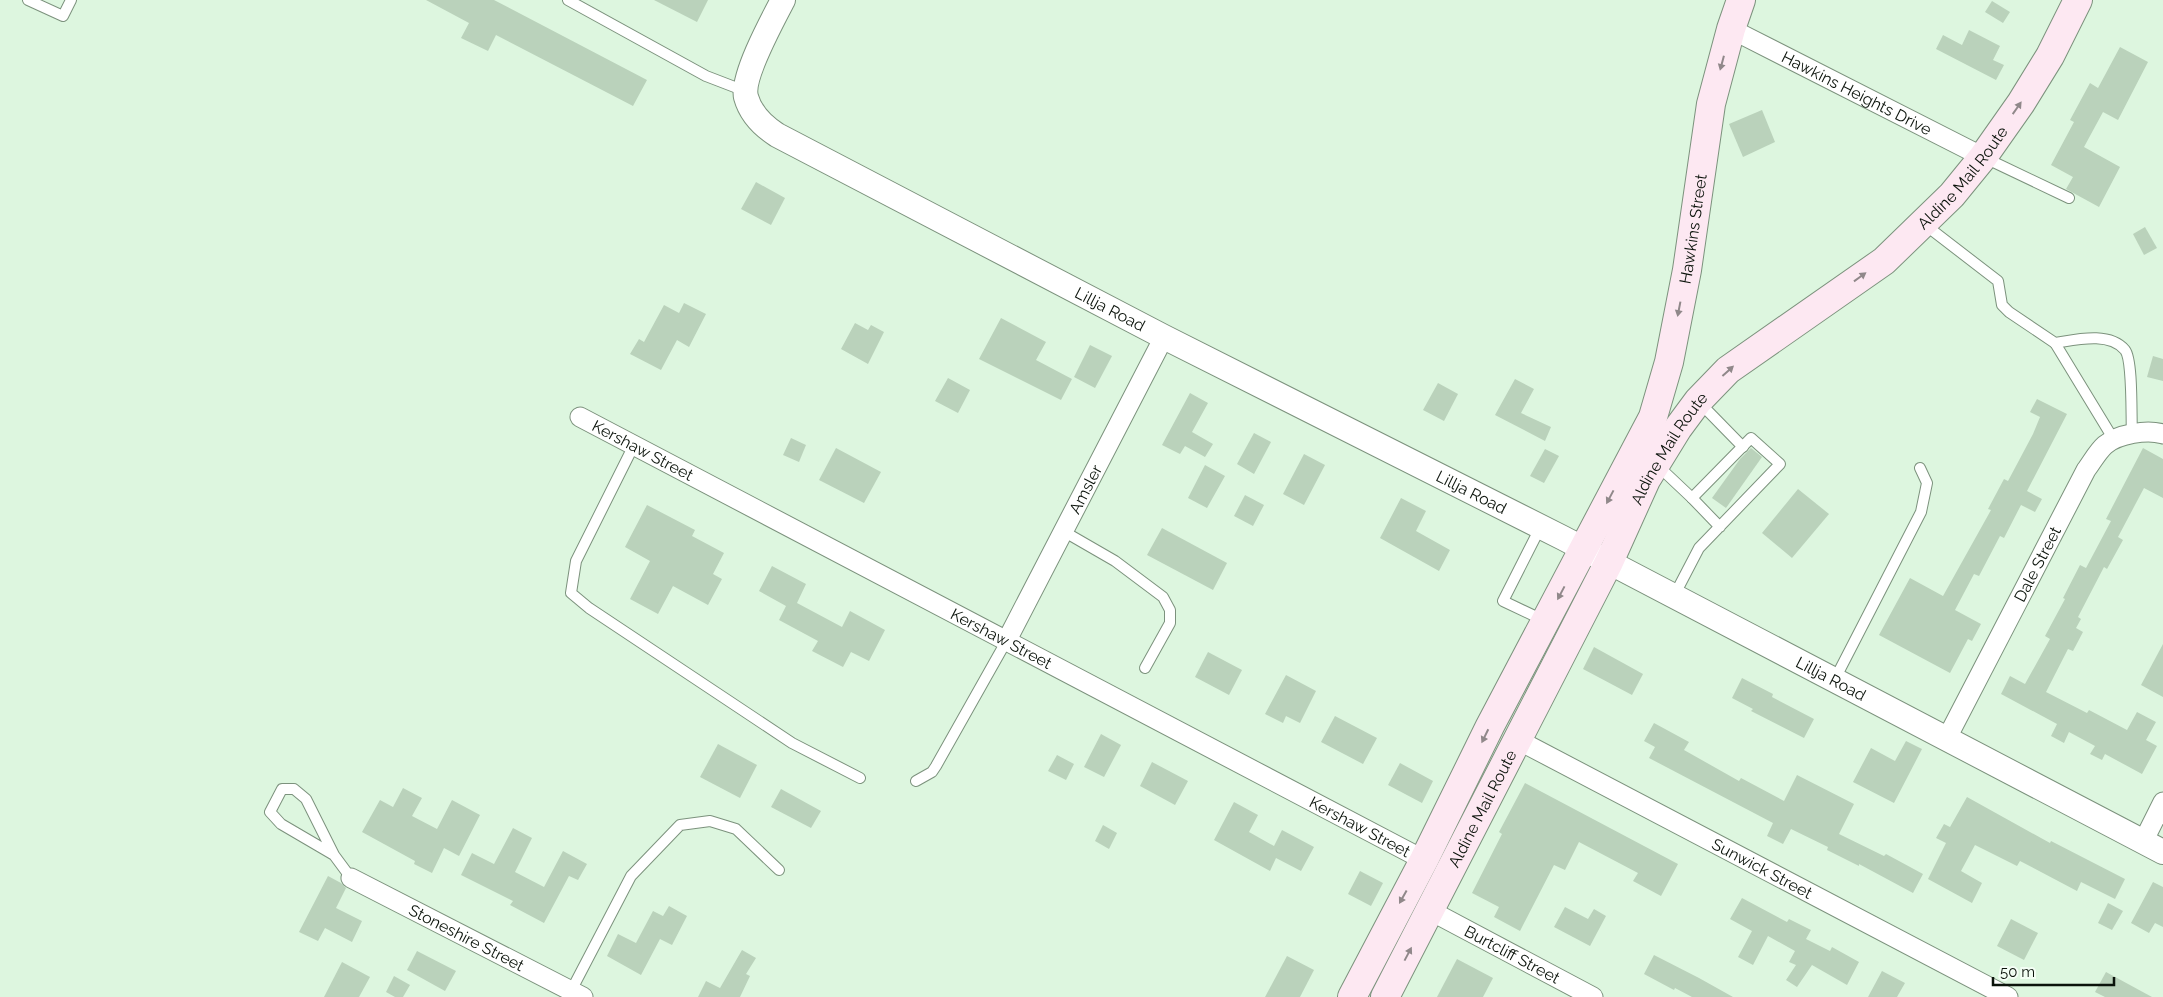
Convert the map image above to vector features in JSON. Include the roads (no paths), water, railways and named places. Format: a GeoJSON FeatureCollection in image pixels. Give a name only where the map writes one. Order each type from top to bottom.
{"type":"FeatureCollection","features":[{"type":"Feature","properties":{"kind":"main road","name":"Hawkins Street"},"geometry":{"type":"LineString","coordinates":[[1644,459],[1652,417],[1669,362],[1687,270],[1710,104],[1741,0]]}},
{"type":"Feature","properties":{"kind":"main road","name":"Aldine Mail Route"},"geometry":{"type":"LineString","coordinates":[[1352,997],[1424,860],[1490,726],[1583,549],[1644,459],[1728,370],[1884,261],[1952,195],[2021,103],[2050,56],[2078,0]]}},
{"type":"Feature","properties":{"kind":"main road","name":"Aldine Mail Route"},"geometry":{"type":"LineString","coordinates":[[1385,997],[1431,911],[1516,739],[1609,562],[1646,480],[1644,459]]}},
{"type":"Feature","properties":{"kind":"street"},"geometry":{"type":"LineString","coordinates":[[746,92],[751,69],[783,0]]}},
{"type":"Feature","properties":{"kind":"street","name":"Hawkins Heights Drive"},"geometry":{"type":"LineString","coordinates":[[1731,29],[1982,157]]}},
{"type":"Feature","properties":{"kind":"street","name":"Lillja Road"},"geometry":{"type":"LineString","coordinates":[[746,92],[746,97],[760,123],[778,135],[1164,337],[1609,562],[2153,847]]}},
{"type":"Feature","properties":{"kind":"street","name":"Amsler"},"geometry":{"type":"LineString","coordinates":[[1007,640],[1164,337]]}},
{"type":"Feature","properties":{"kind":"street","name":"Kershaw Street"},"geometry":{"type":"LineString","coordinates":[[580,417],[1424,860]]}},
{"type":"Feature","properties":{"kind":"street"},"geometry":{"type":"LineString","coordinates":[[2123,437],[2163,434]]}},
{"type":"Feature","properties":{"kind":"street","name":"Dale Street"},"geometry":{"type":"LineString","coordinates":[[1947,738],[2086,470],[2105,445],[2123,437]]}},
{"type":"Feature","properties":{"kind":"street","name":"Sunwick Street"},"geometry":{"type":"LineString","coordinates":[[1516,739],[2008,997]]}},
{"type":"Feature","properties":{"kind":"street"},"geometry":{"type":"LineString","coordinates":[[2153,847],[2163,802]]}},
{"type":"Feature","properties":{"kind":"street","name":"Stoneshire Street"},"geometry":{"type":"LineString","coordinates":[[351,878],[576,994]]}},
{"type":"Feature","properties":{"kind":"street","name":"Burtcliff Street"},"geometry":{"type":"LineString","coordinates":[[1431,911],[1594,997]]}},
{"type":"Feature","properties":{"kind":"lane"},"geometry":{"type":"LineString","coordinates":[[28,0],[63,16],[71,0]]}},
{"type":"Feature","properties":{"kind":"lane"},"geometry":{"type":"LineString","coordinates":[[568,0],[706,76],[746,92]]}},
{"type":"Feature","properties":{"kind":"lane"},"geometry":{"type":"LineString","coordinates":[[1982,157],[2069,198]]}},
{"type":"Feature","properties":{"kind":"lane"},"geometry":{"type":"LineString","coordinates":[[1924,223],[1998,281],[2002,305],[2009,312],[2055,343],[2123,437]]}},
{"type":"Feature","properties":{"kind":"lane"},"geometry":{"type":"LineString","coordinates":[[2055,343],[2092,339],[2115,344],[2125,350],[2129,363],[2123,437]]}},
{"type":"Feature","properties":{"kind":"lane"},"geometry":{"type":"LineString","coordinates":[[1698,401],[1743,447]]}},
{"type":"Feature","properties":{"kind":"lane"},"geometry":{"type":"LineString","coordinates":[[1674,596],[1699,548],[1780,464],[1752,438],[1692,498]]}},
{"type":"Feature","properties":{"kind":"lane"},"geometry":{"type":"LineString","coordinates":[[634,445],[576,561],[571,593],[590,608],[792,743],[860,778]]}},
{"type":"Feature","properties":{"kind":"lane"},"geometry":{"type":"LineString","coordinates":[[1644,459],[1692,498],[1720,527]]}},
{"type":"Feature","properties":{"kind":"lane"},"geometry":{"type":"LineString","coordinates":[[1835,680],[1921,512],[1927,483],[1920,468]]}},
{"type":"Feature","properties":{"kind":"lane"},"geometry":{"type":"LineString","coordinates":[[1540,528],[1503,601],[1545,621]]}},
{"type":"Feature","properties":{"kind":"lane"},"geometry":{"type":"LineString","coordinates":[[1063,532],[1114,561],[1163,597],[1170,610],[1170,622],[1145,668]]}},
{"type":"Feature","properties":{"kind":"lane"},"geometry":{"type":"LineString","coordinates":[[916,781],[932,772],[936,766],[1007,640]]}},
{"type":"Feature","properties":{"kind":"lane"},"geometry":{"type":"LineString","coordinates":[[334,855],[281,824],[270,812],[274,801],[282,790],[294,788],[306,799],[334,855],[351,878]]}},
{"type":"Feature","properties":{"kind":"lane"},"geometry":{"type":"LineString","coordinates":[[576,994],[631,876],[680,826],[710,821],[736,829],[779,870]]}}]}
